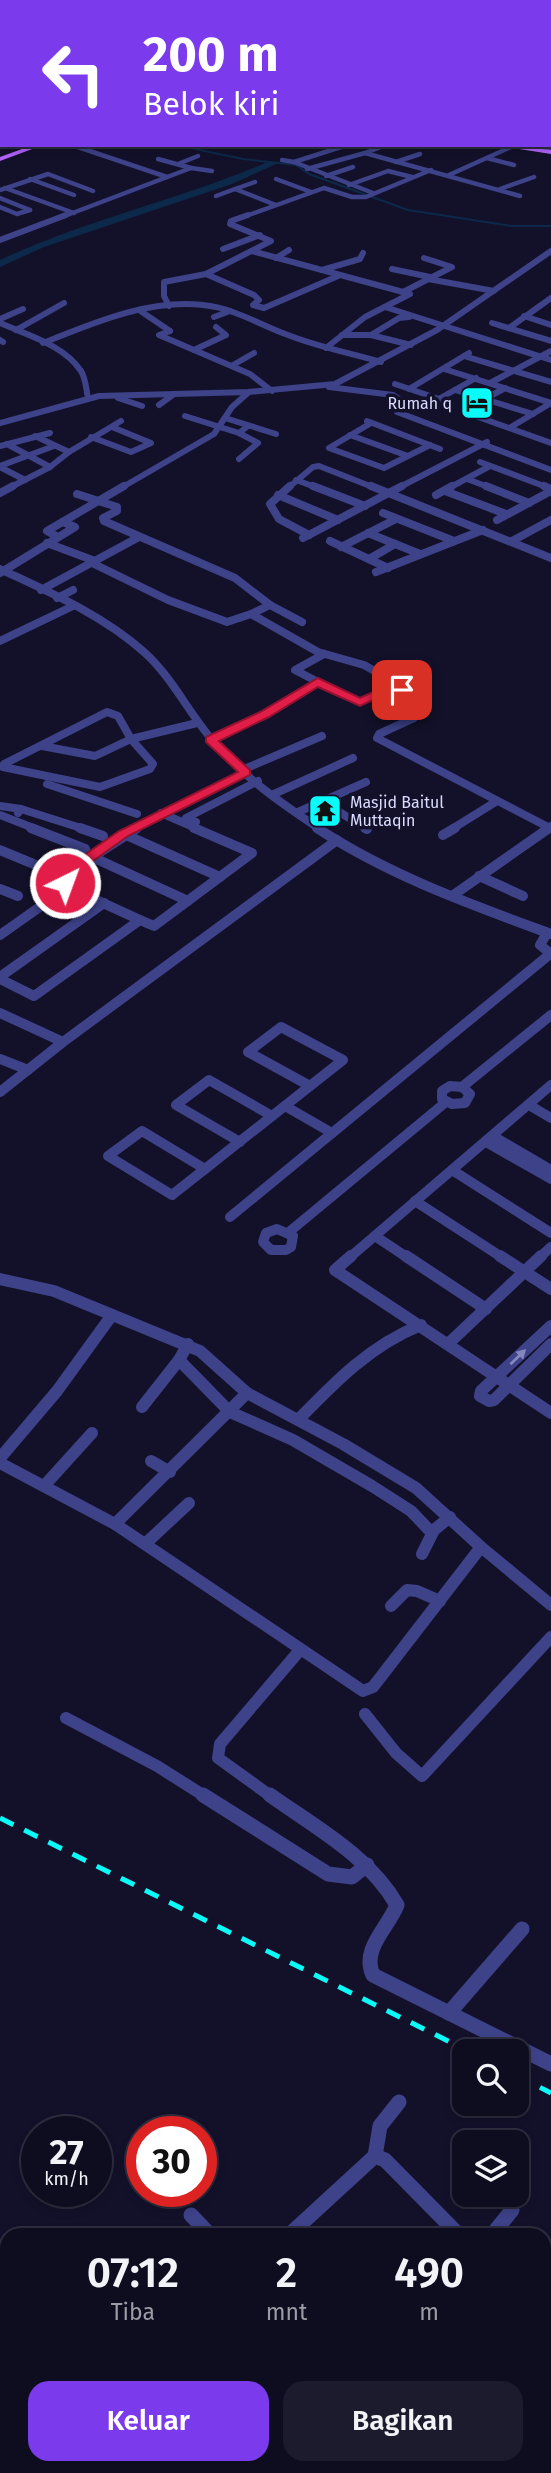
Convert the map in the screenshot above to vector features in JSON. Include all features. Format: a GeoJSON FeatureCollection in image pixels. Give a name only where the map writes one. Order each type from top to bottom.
{"type":"FeatureCollection","features":[{"type":"Feature","properties":{"kind":"main road"},"geometry":{"type":"LineString","coordinates":[[0,159],[34,147]]}},
{"type":"Feature","properties":{"kind":"main road"},"geometry":{"type":"LineString","coordinates":[[530,147],[551,152]]}},
{"type":"Feature","properties":{"kind":"street"},"geometry":{"type":"LineString","coordinates":[[78,147],[167,177]]}},
{"type":"Feature","properties":{"kind":"street"},"geometry":{"type":"LineString","coordinates":[[295,162],[341,147]]}},
{"type":"Feature","properties":{"kind":"street"},"geometry":{"type":"LineString","coordinates":[[307,169],[381,147]]}},
{"type":"Feature","properties":{"kind":"street"},"geometry":{"type":"LineString","coordinates":[[449,175],[511,147]]}},
{"type":"Feature","properties":{"kind":"street"},"geometry":{"type":"LineString","coordinates":[[543,150],[551,147]]}},
{"type":"Feature","properties":{"kind":"street"},"geometry":{"type":"LineString","coordinates":[[365,153],[520,196]]}},
{"type":"Feature","properties":{"kind":"street"},"geometry":{"type":"LineString","coordinates":[[396,162],[420,154]]}},
{"type":"Feature","properties":{"kind":"street"},"geometry":{"type":"LineString","coordinates":[[178,164],[198,156]]}},
{"type":"Feature","properties":{"kind":"street"},"geometry":{"type":"LineString","coordinates":[[488,158],[514,165]]}},
{"type":"Feature","properties":{"kind":"street"},"geometry":{"type":"LineString","coordinates":[[158,159],[212,171]]}},
{"type":"Feature","properties":{"kind":"street"},"geometry":{"type":"LineString","coordinates":[[282,160],[295,162],[370,194]]}},
{"type":"Feature","properties":{"kind":"street"},"geometry":{"type":"LineString","coordinates":[[326,176],[353,167]]}},
{"type":"Feature","properties":{"kind":"street"},"geometry":{"type":"LineString","coordinates":[[0,240],[191,168]]}},
{"type":"Feature","properties":{"kind":"street"},"geometry":{"type":"LineString","coordinates":[[169,306],[164,296],[164,282],[206,274],[271,241],[228,222],[311,192],[328,188],[352,197],[370,194],[431,170]]}},
{"type":"Feature","properties":{"kind":"street"},"geometry":{"type":"LineString","coordinates":[[349,185],[388,171],[412,177]]}},
{"type":"Feature","properties":{"kind":"street"},"geometry":{"type":"LineString","coordinates":[[3,189],[50,174],[93,191]]}},
{"type":"Feature","properties":{"kind":"street"},"geometry":{"type":"LineString","coordinates":[[500,189],[534,177]]}},
{"type":"Feature","properties":{"kind":"street"},"geometry":{"type":"LineString","coordinates":[[30,179],[74,195]]}},
{"type":"Feature","properties":{"kind":"street"},"geometry":{"type":"LineString","coordinates":[[276,179],[311,192]]}},
{"type":"Feature","properties":{"kind":"street"},"geometry":{"type":"LineString","coordinates":[[216,196],[255,182]]}},
{"type":"Feature","properties":{"kind":"street"},"geometry":{"type":"LineString","coordinates":[[15,184],[83,209]]}},
{"type":"Feature","properties":{"kind":"street"},"geometry":{"type":"LineString","coordinates":[[3,189],[74,213]]}},
{"type":"Feature","properties":{"kind":"street"},"geometry":{"type":"LineString","coordinates":[[235,189],[276,205]]}},
{"type":"Feature","properties":{"kind":"street"},"geometry":{"type":"LineString","coordinates":[[0,198],[30,210],[17,214],[0,207]]}},
{"type":"Feature","properties":{"kind":"street"},"geometry":{"type":"LineString","coordinates":[[223,249],[260,235]]}},
{"type":"Feature","properties":{"kind":"street"},"geometry":{"type":"LineString","coordinates":[[276,258],[289,250]]}},
{"type":"Feature","properties":{"kind":"street"},"geometry":{"type":"LineString","coordinates":[[251,251],[410,295],[385,307],[326,348]]}},
{"type":"Feature","properties":{"kind":"street"},"geometry":{"type":"LineString","coordinates":[[0,425],[88,398],[112,395],[249,393],[342,382],[440,328],[551,251]]}},
{"type":"Feature","properties":{"kind":"street"},"geometry":{"type":"LineString","coordinates":[[322,270],[360,258],[363,253]]}},
{"type":"Feature","properties":{"kind":"street"},"geometry":{"type":"LineString","coordinates":[[403,292],[452,267],[424,258]]}},
{"type":"Feature","properties":{"kind":"street"},"geometry":{"type":"LineString","coordinates":[[392,269],[494,291]]}},
{"type":"Feature","properties":{"kind":"street"},"geometry":{"type":"LineString","coordinates":[[206,274],[254,295],[259,300],[253,306],[264,308],[338,276]]}},
{"type":"Feature","properties":{"kind":"street"},"geometry":{"type":"LineString","coordinates":[[199,306],[213,298]]}},
{"type":"Feature","properties":{"kind":"street"},"geometry":{"type":"LineString","coordinates":[[509,328],[551,298]]}},
{"type":"Feature","properties":{"kind":"street"},"geometry":{"type":"LineString","coordinates":[[0,334],[15,330],[64,303]]}},
{"type":"Feature","properties":{"kind":"street"},"geometry":{"type":"LineString","coordinates":[[540,304],[551,308]]}},
{"type":"Feature","properties":{"kind":"street"},"geometry":{"type":"LineString","coordinates":[[43,343],[106,318],[139,310],[199,306],[230,311],[326,348],[381,362]]}},
{"type":"Feature","properties":{"kind":"street"},"geometry":{"type":"LineString","coordinates":[[385,307],[440,328],[551,362]]}},
{"type":"Feature","properties":{"kind":"street"},"geometry":{"type":"LineString","coordinates":[[0,321],[23,309]]}},
{"type":"Feature","properties":{"kind":"street"},"geometry":{"type":"LineString","coordinates":[[139,310],[170,331],[160,335],[233,365],[259,379],[272,391]]}},
{"type":"Feature","properties":{"kind":"street"},"geometry":{"type":"LineString","coordinates":[[214,317],[230,311]]}},
{"type":"Feature","properties":{"kind":"street"},"geometry":{"type":"LineString","coordinates":[[524,316],[551,325]]}},
{"type":"Feature","properties":{"kind":"street"},"geometry":{"type":"LineString","coordinates":[[371,335],[398,318],[413,317]]}},
{"type":"Feature","properties":{"kind":"street"},"geometry":{"type":"LineString","coordinates":[[0,321],[60,353],[79,369],[88,398]]}},
{"type":"Feature","properties":{"kind":"street"},"geometry":{"type":"LineString","coordinates":[[492,323],[551,341]]}},
{"type":"Feature","properties":{"kind":"street"},"geometry":{"type":"LineString","coordinates":[[194,350],[226,335],[216,327]]}},
{"type":"Feature","properties":{"kind":"street"},"geometry":{"type":"LineString","coordinates":[[342,335],[371,335],[411,345]]}},
{"type":"Feature","properties":{"kind":"street"},"geometry":{"type":"LineString","coordinates":[[490,383],[551,349]]}},
{"type":"Feature","properties":{"kind":"street"},"geometry":{"type":"LineString","coordinates":[[409,389],[471,351]]}},
{"type":"Feature","properties":{"kind":"street"},"geometry":{"type":"LineString","coordinates":[[233,365],[254,353]]}},
{"type":"Feature","properties":{"kind":"street"},"geometry":{"type":"LineString","coordinates":[[464,356],[551,382]]}},
{"type":"Feature","properties":{"kind":"street"},"geometry":{"type":"LineString","coordinates":[[444,369],[551,403]]}},
{"type":"Feature","properties":{"kind":"street"},"geometry":{"type":"LineString","coordinates":[[428,405],[476,378]]}},
{"type":"Feature","properties":{"kind":"street"},"geometry":{"type":"LineString","coordinates":[[394,384],[439,399]]}},
{"type":"Feature","properties":{"kind":"street"},"geometry":{"type":"LineString","coordinates":[[326,386],[393,395],[402,401],[398,410],[550,469]]}},
{"type":"Feature","properties":{"kind":"street"},"geometry":{"type":"LineString","coordinates":[[505,388],[467,409],[467,413],[551,443]]}},
{"type":"Feature","properties":{"kind":"street"},"geometry":{"type":"LineString","coordinates":[[454,390],[533,414]]}},
{"type":"Feature","properties":{"kind":"street"},"geometry":{"type":"LineString","coordinates":[[58,537],[46,532],[214,434],[232,407],[249,393]]}},
{"type":"Feature","properties":{"kind":"street"},"geometry":{"type":"LineString","coordinates":[[159,405],[174,394]]}},
{"type":"Feature","properties":{"kind":"street"},"geometry":{"type":"LineString","coordinates":[[112,395],[142,406]]}},
{"type":"Feature","properties":{"kind":"street"},"geometry":{"type":"LineString","coordinates":[[511,427],[551,403]]}},
{"type":"Feature","properties":{"kind":"street"},"geometry":{"type":"LineString","coordinates":[[185,416],[239,433],[258,443],[239,459]]}},
{"type":"Feature","properties":{"kind":"street"},"geometry":{"type":"LineString","coordinates":[[225,418],[276,434]]}},
{"type":"Feature","properties":{"kind":"street"},"geometry":{"type":"LineString","coordinates":[[363,420],[440,449]]}},
{"type":"Feature","properties":{"kind":"street"},"geometry":{"type":"LineString","coordinates":[[0,493],[50,467],[91,437],[121,421]]}},
{"type":"Feature","properties":{"kind":"street"},"geometry":{"type":"LineString","coordinates":[[0,425],[19,422]]}},
{"type":"Feature","properties":{"kind":"street"},"geometry":{"type":"LineString","coordinates":[[371,423],[329,448],[384,468]]}},
{"type":"Feature","properties":{"kind":"street"},"geometry":{"type":"LineString","coordinates":[[377,445],[432,424]]}},
{"type":"Feature","properties":{"kind":"street"},"geometry":{"type":"LineString","coordinates":[[239,433],[248,426]]}},
{"type":"Feature","properties":{"kind":"street"},"geometry":{"type":"LineString","coordinates":[[91,437],[131,452],[152,441],[112,427]]}},
{"type":"Feature","properties":{"kind":"street"},"geometry":{"type":"LineString","coordinates":[[3,445],[50,433]]}},
{"type":"Feature","properties":{"kind":"street"},"geometry":{"type":"LineString","coordinates":[[542,439],[551,434]]}},
{"type":"Feature","properties":{"kind":"street"},"geometry":{"type":"LineString","coordinates":[[350,435],[408,456]]}},
{"type":"Feature","properties":{"kind":"street"},"geometry":{"type":"LineString","coordinates":[[35,436],[69,452]]}},
{"type":"Feature","properties":{"kind":"street"},"geometry":{"type":"LineString","coordinates":[[486,443],[391,493],[306,537],[279,519],[272,511],[270,504],[278,495],[313,467],[319,466],[391,493],[551,558]]}},
{"type":"Feature","properties":{"kind":"street"},"geometry":{"type":"LineString","coordinates":[[3,445],[50,467]]}},
{"type":"Feature","properties":{"kind":"street"},"geometry":{"type":"LineString","coordinates":[[374,474],[429,445]]}},
{"type":"Feature","properties":{"kind":"street"},"geometry":{"type":"LineString","coordinates":[[0,467],[54,446]]}},
{"type":"Feature","properties":{"kind":"street"},"geometry":{"type":"LineString","coordinates":[[480,462],[551,490]]}},
{"type":"Feature","properties":{"kind":"street"},"geometry":{"type":"LineString","coordinates":[[436,495],[490,466]]}},
{"type":"Feature","properties":{"kind":"street"},"geometry":{"type":"LineString","coordinates":[[0,467],[25,480]]}},
{"type":"Feature","properties":{"kind":"street"},"geometry":{"type":"LineString","coordinates":[[530,482],[550,469]]}},
{"type":"Feature","properties":{"kind":"street"},"geometry":{"type":"LineString","coordinates":[[498,491],[521,478]]}},
{"type":"Feature","properties":{"kind":"street"},"geometry":{"type":"LineString","coordinates":[[467,479],[529,503]]}},
{"type":"Feature","properties":{"kind":"street"},"geometry":{"type":"LineString","coordinates":[[296,480],[365,506]]}},
{"type":"Feature","properties":{"kind":"street"},"geometry":{"type":"LineString","coordinates":[[497,520],[551,490]]}},
{"type":"Feature","properties":{"kind":"street"},"geometry":{"type":"LineString","coordinates":[[445,491],[506,514]]}},
{"type":"Feature","properties":{"kind":"street"},"geometry":{"type":"LineString","coordinates":[[77,494],[118,509],[103,518],[104,521],[235,578],[270,605],[302,622]]}},
{"type":"Feature","properties":{"kind":"street"},"geometry":{"type":"LineString","coordinates":[[278,495],[338,520]]}},
{"type":"Feature","properties":{"kind":"street"},"geometry":{"type":"LineString","coordinates":[[383,513],[454,541]]}},
{"type":"Feature","properties":{"kind":"street"},"geometry":{"type":"LineString","coordinates":[[341,547],[396,519]]}},
{"type":"Feature","properties":{"kind":"street"},"geometry":{"type":"LineString","coordinates":[[63,522],[75,527],[4,570],[60,597],[144,651],[160,668],[192,724],[244,771],[337,840],[397,874],[549,934],[540,945],[551,954],[230,1217]]}},
{"type":"Feature","properties":{"kind":"street"},"geometry":{"type":"LineString","coordinates":[[512,541],[546,524],[551,532]]}},
{"type":"Feature","properties":{"kind":"street"},"geometry":{"type":"LineString","coordinates":[[376,572],[483,530]]}},
{"type":"Feature","properties":{"kind":"street"},"geometry":{"type":"LineString","coordinates":[[368,533],[420,554]]}},
{"type":"Feature","properties":{"kind":"street"},"geometry":{"type":"LineString","coordinates":[[41,590],[139,537]]}},
{"type":"Feature","properties":{"kind":"street"},"geometry":{"type":"LineString","coordinates":[[330,541],[388,568]]}},
{"type":"Feature","properties":{"kind":"street"},"geometry":{"type":"LineString","coordinates":[[47,543],[93,562],[168,600],[227,622],[270,605]]}},
{"type":"Feature","properties":{"kind":"street"},"geometry":{"type":"LineString","coordinates":[[369,559],[395,544]]}},
{"type":"Feature","properties":{"kind":"street"},"geometry":{"type":"LineString","coordinates":[[60,597],[73,590]]}},
{"type":"Feature","properties":{"kind":"street"},"geometry":{"type":"LineString","coordinates":[[0,640],[73,606]]}},
{"type":"Feature","properties":{"kind":"street"},"geometry":{"type":"LineString","coordinates":[[251,614],[324,654],[364,665],[396,686],[418,713],[414,719],[379,734],[377,738],[496,802],[550,826]]}},
{"type":"Feature","properties":{"kind":"street"},"geometry":{"type":"LineString","coordinates":[[324,654],[296,671],[360,702],[396,686]]}},
{"type":"Feature","properties":{"kind":"street"},"geometry":{"type":"LineString","coordinates":[[211,740],[282,705],[318,682]]}},
{"type":"Feature","properties":{"kind":"street"},"geometry":{"type":"LineString","coordinates":[[112,712],[118,716],[131,739],[153,766],[107,786],[3,767],[4,764],[43,746],[112,712]]}},
{"type":"Feature","properties":{"kind":"street"},"geometry":{"type":"LineString","coordinates":[[43,746],[95,757],[131,739],[192,724]]}},
{"type":"Feature","properties":{"kind":"street"},"geometry":{"type":"LineString","coordinates":[[161,813],[252,853],[154,926],[68,887],[65,883],[69,872],[88,853],[161,813],[244,771],[322,736]]}},
{"type":"Feature","properties":{"kind":"street"},"geometry":{"type":"LineString","coordinates":[[274,794],[353,758]]}},
{"type":"Feature","properties":{"kind":"street"},"geometry":{"type":"LineString","coordinates":[[0,774],[60,786],[137,814]]}},
{"type":"Feature","properties":{"kind":"street"},"geometry":{"type":"LineString","coordinates":[[202,824],[186,818],[258,781]]}},
{"type":"Feature","properties":{"kind":"street"},"geometry":{"type":"LineString","coordinates":[[298,813],[366,782]]}},
{"type":"Feature","properties":{"kind":"street"},"geometry":{"type":"LineString","coordinates":[[323,802],[367,830]]}},
{"type":"Feature","properties":{"kind":"street"},"geometry":{"type":"LineString","coordinates":[[443,835],[496,802]]}},
{"type":"Feature","properties":{"kind":"street"},"geometry":{"type":"LineString","coordinates":[[0,806],[45,815],[103,836]]}},
{"type":"Feature","properties":{"kind":"street"},"geometry":{"type":"LineString","coordinates":[[10,819],[21,809]]}},
{"type":"Feature","properties":{"kind":"street"},"geometry":{"type":"LineString","coordinates":[[0,815],[67,842],[188,901]]}},
{"type":"Feature","properties":{"kind":"street"},"geometry":{"type":"LineString","coordinates":[[452,896],[550,826]]}},
{"type":"Feature","properties":{"kind":"street"},"geometry":{"type":"LineString","coordinates":[[67,842],[84,829]]}},
{"type":"Feature","properties":{"kind":"street"},"geometry":{"type":"LineString","coordinates":[[124,834],[220,877]]}},
{"type":"Feature","properties":{"kind":"street"},"geometry":{"type":"LineString","coordinates":[[0,1092],[337,840]]}},
{"type":"Feature","properties":{"kind":"street"},"geometry":{"type":"LineString","coordinates":[[0,850],[53,872]]}},
{"type":"Feature","properties":{"kind":"street"},"geometry":{"type":"LineString","coordinates":[[479,876],[523,896]]}},
{"type":"Feature","properties":{"kind":"street"},"geometry":{"type":"LineString","coordinates":[[0,935],[68,887]]}},
{"type":"Feature","properties":{"kind":"street"},"geometry":{"type":"LineString","coordinates":[[0,889],[18,896]]}},
{"type":"Feature","properties":{"kind":"street"},"geometry":{"type":"LineString","coordinates":[[104,903],[0,978],[34,996],[141,920]]}},
{"type":"Feature","properties":{"kind":"street"},"geometry":{"type":"LineString","coordinates":[[462,1087],[551,1015]]}},
{"type":"Feature","properties":{"kind":"street"},"geometry":{"type":"LineString","coordinates":[[0,1016],[61,1044]]}},
{"type":"Feature","properties":{"kind":"street"},"geometry":{"type":"LineString","coordinates":[[205,1169],[142,1131],[108,1156],[172,1195],[285,1107],[311,1086],[343,1060],[281,1027],[248,1052],[311,1086]]}},
{"type":"Feature","properties":{"kind":"street"},"geometry":{"type":"LineString","coordinates":[[0,1059],[28,1070]]}},
{"type":"Feature","properties":{"kind":"street"},"geometry":{"type":"LineString","coordinates":[[240,1142],[176,1105],[209,1080],[272,1116]]}},
{"type":"Feature","properties":{"kind":"street"},"geometry":{"type":"LineString","coordinates":[[551,1085],[335,1270],[551,1413]]}},
{"type":"Feature","properties":{"kind":"street"},"geometry":{"type":"LineString","coordinates":[[450,1086],[462,1087],[470,1094],[465,1103],[452,1104],[442,1099],[442,1091],[450,1086]]}},
{"type":"Feature","properties":{"kind":"street"},"geometry":{"type":"LineString","coordinates":[[289,1232],[446,1102]]}},
{"type":"Feature","properties":{"kind":"street"},"geometry":{"type":"LineString","coordinates":[[529,1105],[551,1118]]}},
{"type":"Feature","properties":{"kind":"street"},"geometry":{"type":"LineString","coordinates":[[285,1107],[332,1133]]}},
{"type":"Feature","properties":{"kind":"street"},"geometry":{"type":"LineString","coordinates":[[489,1139],[551,1170]]}},
{"type":"Feature","properties":{"kind":"street"},"geometry":{"type":"LineString","coordinates":[[489,1139],[551,1179]]}},
{"type":"Feature","properties":{"kind":"street"},"geometry":{"type":"LineString","coordinates":[[452,1170],[551,1233]]}},
{"type":"Feature","properties":{"kind":"street"},"geometry":{"type":"LineString","coordinates":[[415,1201],[551,1289]]}},
{"type":"Feature","properties":{"kind":"street"},"geometry":{"type":"LineString","coordinates":[[375,1236],[486,1309]]}},
{"type":"Feature","properties":{"kind":"street"},"geometry":{"type":"LineString","coordinates":[[448,1344],[551,1247]]}},
{"type":"Feature","properties":{"kind":"street"},"geometry":{"type":"LineString","coordinates":[[0,1279],[36,1285],[107,1322],[184,1353],[238,1403],[272,1429],[334,1453],[407,1497],[439,1526],[481,1547],[551,1605]]}},
{"type":"Feature","properties":{"kind":"street"},"geometry":{"type":"LineString","coordinates":[[107,1322],[66,1380],[0,1461],[115,1524],[358,1688],[373,1687],[429,1596],[481,1547]]}},
{"type":"Feature","properties":{"kind":"street"},"geometry":{"type":"LineString","coordinates":[[299,1419],[345,1374],[381,1345],[395,1335],[421,1325]]}},
{"type":"Feature","properties":{"kind":"street"},"geometry":{"type":"LineString","coordinates":[[551,1326],[480,1392],[481,1397],[492,1401],[551,1344]]}},
{"type":"Feature","properties":{"kind":"street"},"geometry":{"type":"LineString","coordinates":[[142,1407],[184,1353],[200,1351],[238,1403],[299,1419],[334,1453],[407,1497],[439,1526]]}},
{"type":"Feature","properties":{"kind":"street"},"geometry":{"type":"LineString","coordinates":[[115,1524],[238,1403]]}},
{"type":"Feature","properties":{"kind":"street"},"geometry":{"type":"LineString","coordinates":[[44,1486],[92,1433]]}},
{"type":"Feature","properties":{"kind":"street"},"geometry":{"type":"LineString","coordinates":[[151,1461],[170,1472]]}},
{"type":"Feature","properties":{"kind":"street"},"geometry":{"type":"LineString","coordinates":[[145,1544],[189,1503]]}},
{"type":"Feature","properties":{"kind":"street"},"geometry":{"type":"LineString","coordinates":[[422,1555],[439,1526]]}},
{"type":"Feature","properties":{"kind":"street"},"geometry":{"type":"LineString","coordinates":[[391,1606],[407,1590],[429,1596]]}},
{"type":"Feature","properties":{"kind":"street"},"geometry":{"type":"LineString","coordinates":[[365,1714],[396,1753],[419,1774],[427,1771],[551,1637]]}},
{"type":"Feature","properties":{"kind":"street"},"geometry":{"type":"LineString","coordinates":[[300,1650],[220,1744],[217,1756],[224,1764],[367,1865],[390,1891],[397,1905],[390,1923],[368,1956],[369,1970],[382,1981],[551,2064]]}},
{"type":"Feature","properties":{"kind":"street"},"geometry":{"type":"LineString","coordinates":[[66,1718],[157,1766],[328,1874],[352,1877],[367,1865]]}},
{"type":"Feature","properties":{"kind":"street"},"geometry":{"type":"LineString","coordinates":[[449,2013],[522,1929]]}},
{"type":"Feature","properties":{"kind":"street"},"geometry":{"type":"LineString","coordinates":[[297,2228],[375,2156],[380,2126],[399,2102]]}},
{"type":"Feature","properties":{"kind":"street"},"geometry":{"type":"LineString","coordinates":[[375,2156],[385,2160],[452,2228]]}},
{"type":"Feature","properties":{"kind":"street"},"geometry":{"type":"LineString","coordinates":[[498,2228],[512,2210]]}},
{"type":"Feature","properties":{"kind":"street"},"geometry":{"type":"LineString","coordinates":[[191,2215],[203,2228]]}},
{"type":"Feature","properties":{"kind":"waterway"},"geometry":{"type":"LineString","coordinates":[[186,147],[243,159],[296,165],[309,174],[408,210],[511,226],[551,226]]}},
{"type":"Feature","properties":{"kind":"waterway"},"geometry":{"type":"LineString","coordinates":[[0,264],[40,245],[229,182],[273,163]]}},
{"type":"Feature","properties":{"kind":"railway"},"geometry":{"type":"LineString","coordinates":[[0,1818],[452,2043]]}},
{"type":"Feature","properties":{"kind":"railway"},"geometry":{"type":"LineString","coordinates":[[529,2082],[551,2093]]}},
{"type":"Feature","properties":{"kind":"place","name":"Rumah q"},"geometry":{"type":"Point","coordinates":[477,403]}},
{"type":"Feature","properties":{"kind":"place","name":"Masjid Baitul Muttaqin"},"geometry":{"type":"Point","coordinates":[325,811]}},
{"type":"Feature","properties":{"kind":"route"},"geometry":{"type":"LineString","coordinates":[[65,883],[69,872],[124,834],[246,772],[211,740],[291,701],[318,682],[357,702],[363,702],[397,685],[402,690]]}}]}
